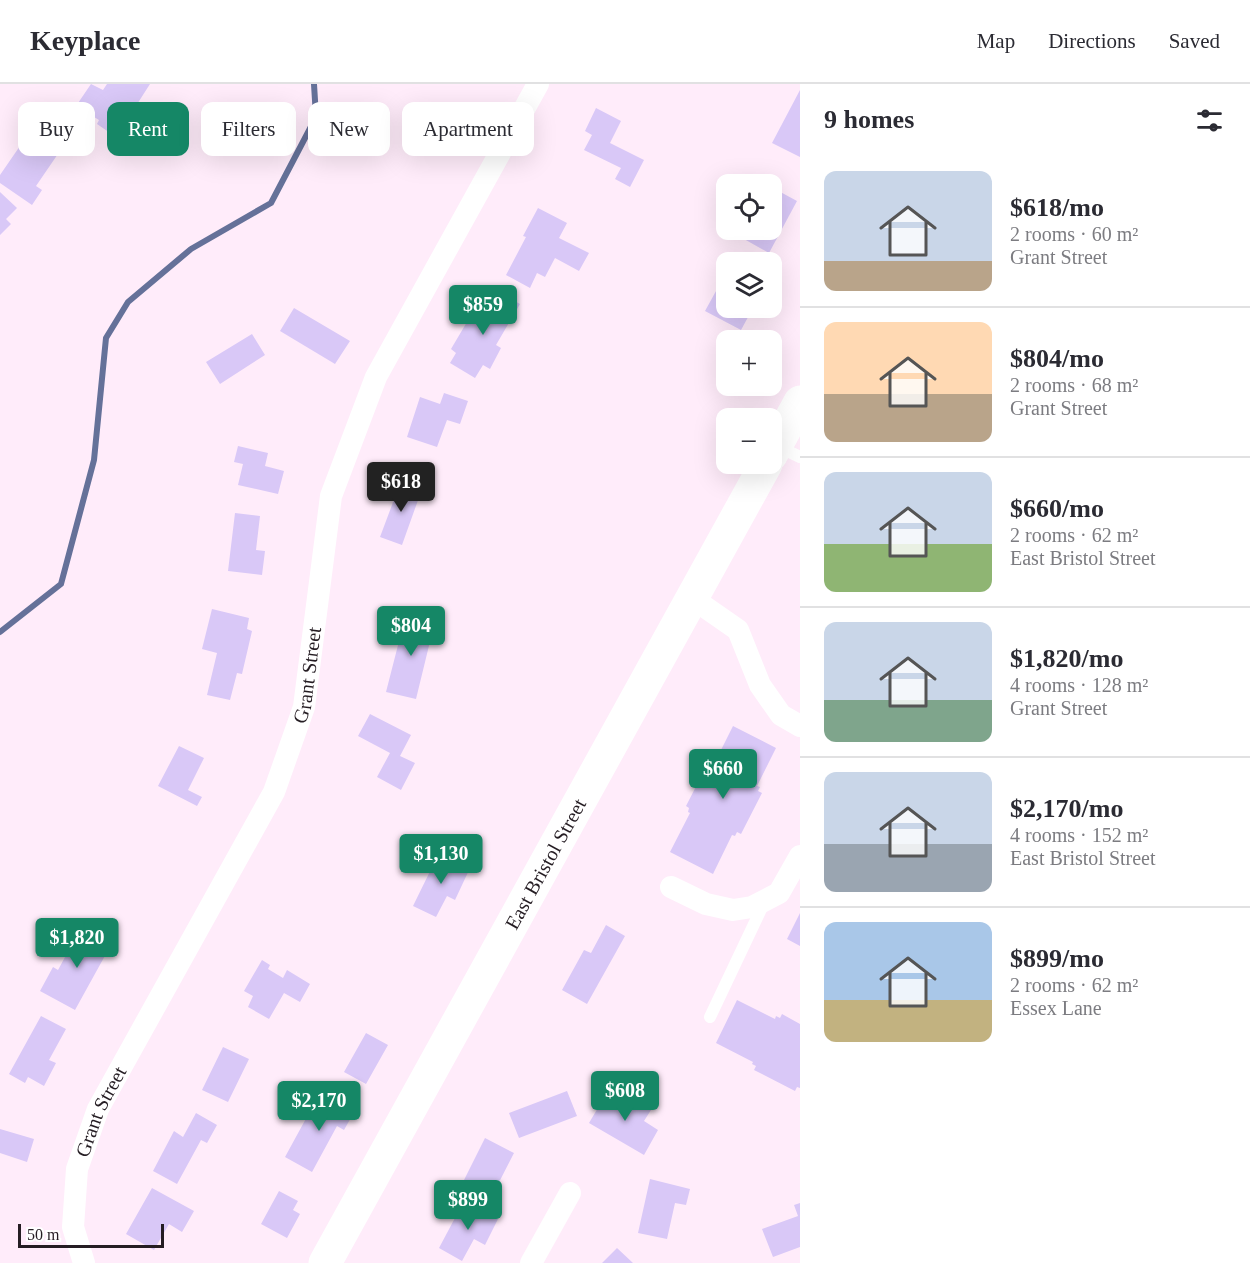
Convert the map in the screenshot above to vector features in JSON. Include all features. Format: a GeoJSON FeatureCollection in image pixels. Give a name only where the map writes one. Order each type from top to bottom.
{"type":"FeatureCollection","features":[{"type":"Feature","properties":{"kind":"main road","name":"East Bristol Street"},"geometry":{"type":"LineString","coordinates":[[782,445],[800,402]]}},
{"type":"Feature","properties":{"kind":"main road","name":"East Bristol Street"},"geometry":{"type":"LineString","coordinates":[[325,1263],[692,598],[767,474]]}},
{"type":"Feature","properties":{"kind":"street","name":"Grant Street"},"geometry":{"type":"LineString","coordinates":[[84,1263],[73,1227],[77,1169],[98,1109],[273,792],[304,707],[331,496],[376,377],[538,84]]}},
{"type":"Feature","properties":{"kind":"street"},"geometry":{"type":"LineString","coordinates":[[692,598],[738,630],[760,685],[781,715],[800,726]]}},
{"type":"Feature","properties":{"kind":"street"},"geometry":{"type":"LineString","coordinates":[[671,887],[706,904],[733,910],[752,907],[765,902],[779,892],[800,856]]}},
{"type":"Feature","properties":{"kind":"street"},"geometry":{"type":"LineString","coordinates":[[531,1263],[570,1192]]}},
{"type":"Feature","properties":{"kind":"lane"},"geometry":{"type":"LineString","coordinates":[[710,1017],[765,902]]}},
{"type":"Feature","properties":{"kind":"building"},"geometry":{"type":"Polygon","coordinates":[[[91,84],[103,90],[107,84],[150,84],[138,102],[107,102],[107,131],[97,124],[99,120],[95,118],[95,102],[79,102],[91,84]]]}},
{"type":"Feature","properties":{"kind":"building"},"geometry":{"type":"Polygon","coordinates":[[[800,90],[800,157],[772,143],[800,90]]]}},
{"type":"Feature","properties":{"kind":"building"},"geometry":{"type":"Polygon","coordinates":[[[596,108],[621,121],[610,143],[644,160],[630,187],[615,179],[621,168],[584,150],[592,135],[585,131],[596,108]]]}},
{"type":"Feature","properties":{"kind":"building"},"geometry":{"type":"Polygon","coordinates":[[[18,149],[18,156],[57,156],[36,186],[42,190],[32,205],[0,183],[0,175],[18,149]]]}},
{"type":"Feature","properties":{"kind":"building"},"geometry":{"type":"Polygon","coordinates":[[[0,192],[17,208],[6,219],[11,224],[0,235],[0,192]]]}},
{"type":"Feature","properties":{"kind":"building"},"geometry":{"type":"Polygon","coordinates":[[[782,193],[797,201],[782,229],[782,193]]]}},
{"type":"Feature","properties":{"kind":"building"},"geometry":{"type":"Polygon","coordinates":[[[538,208],[567,223],[559,238],[589,253],[579,271],[555,258],[545,277],[537,273],[530,288],[506,275],[538,208]]]}},
{"type":"Feature","properties":{"kind":"building"},"geometry":{"type":"Polygon","coordinates":[[[746,240],[776,240],[770,252],[746,240]]]}},
{"type":"Feature","properties":{"kind":"building"},"geometry":{"type":"Polygon","coordinates":[[[716,291],[716,317],[705,311],[716,291]]]}},
{"type":"Feature","properties":{"kind":"building"},"geometry":{"type":"Polygon","coordinates":[[[501,293],[520,304],[496,345],[501,348],[490,369],[483,365],[475,378],[450,363],[456,353],[451,349],[477,305],[490,312],[501,293]]]}},
{"type":"Feature","properties":{"kind":"building"},"geometry":{"type":"Polygon","coordinates":[[[294,308],[350,341],[335,364],[280,331],[294,308]]]}},
{"type":"Feature","properties":{"kind":"building"},"geometry":{"type":"Polygon","coordinates":[[[718,318],[748,318],[741,330],[718,318]]]}},
{"type":"Feature","properties":{"kind":"building"},"geometry":{"type":"Polygon","coordinates":[[[252,334],[265,355],[220,384],[206,362],[252,334]]]}},
{"type":"Feature","properties":{"kind":"building"},"geometry":{"type":"Polygon","coordinates":[[[444,393],[468,401],[460,424],[447,420],[437,447],[407,437],[420,397],[440,404],[444,393]]]}},
{"type":"Feature","properties":{"kind":"building"},"geometry":{"type":"Polygon","coordinates":[[[238,446],[268,453],[265,466],[284,471],[278,494],[238,485],[243,464],[234,462],[238,446]]]}},
{"type":"Feature","properties":{"kind":"building"},"geometry":{"type":"Polygon","coordinates":[[[401,481],[422,489],[402,545],[380,537],[401,481]]]}},
{"type":"Feature","properties":{"kind":"building"},"geometry":{"type":"Polygon","coordinates":[[[235,513],[260,516],[256,550],[265,551],[262,575],[228,571],[235,513]]]}},
{"type":"Feature","properties":{"kind":"building"},"geometry":{"type":"Polygon","coordinates":[[[212,609],[249,618],[247,629],[252,631],[242,674],[237,673],[230,700],[207,695],[217,653],[202,649],[212,609]]]}},
{"type":"Feature","properties":{"kind":"building"},"geometry":{"type":"Polygon","coordinates":[[[406,614],[435,621],[416,699],[386,692],[406,614]]]}},
{"type":"Feature","properties":{"kind":"building"},"geometry":{"type":"Polygon","coordinates":[[[370,714],[411,735],[400,756],[415,763],[401,790],[377,777],[390,753],[358,736],[370,714]]]}},
{"type":"Feature","properties":{"kind":"building"},"geometry":{"type":"Polygon","coordinates":[[[733,726],[776,748],[757,786],[760,787],[758,791],[762,793],[741,834],[737,832],[735,836],[732,835],[713,874],[670,852],[690,813],[686,806],[707,765],[710,767],[712,763],[714,764],[733,726]]]}},
{"type":"Feature","properties":{"kind":"building"},"geometry":{"type":"Polygon","coordinates":[[[179,746],[204,758],[188,790],[202,797],[197,806],[158,786],[179,746]]]}},
{"type":"Feature","properties":{"kind":"building"},"geometry":{"type":"Polygon","coordinates":[[[439,853],[470,868],[455,900],[447,896],[436,917],[413,906],[439,853]]]}},
{"type":"Feature","properties":{"kind":"building"},"geometry":{"type":"Polygon","coordinates":[[[800,913],[800,946],[787,939],[800,913]]]}},
{"type":"Feature","properties":{"kind":"building"},"geometry":{"type":"Polygon","coordinates":[[[606,925],[625,936],[587,1004],[562,990],[584,950],[591,953],[606,925]]]}},
{"type":"Feature","properties":{"kind":"building"},"geometry":{"type":"Polygon","coordinates":[[[82,926],[112,943],[75,1010],[40,991],[53,967],[58,970],[82,926]]]}},
{"type":"Feature","properties":{"kind":"building"},"geometry":{"type":"Polygon","coordinates":[[[262,960],[270,965],[268,969],[283,978],[287,970],[310,984],[300,1002],[284,993],[269,1019],[248,1007],[253,996],[244,991],[262,960]]]}},
{"type":"Feature","properties":{"kind":"building"},"geometry":{"type":"Polygon","coordinates":[[[737,1000],[775,1019],[776,1016],[780,1018],[782,1014],[800,1024],[800,1088],[797,1087],[795,1091],[754,1070],[756,1066],[752,1064],[753,1062],[716,1043],[737,1000]]]}},
{"type":"Feature","properties":{"kind":"building"},"geometry":{"type":"Polygon","coordinates":[[[41,1016],[66,1029],[49,1060],[56,1063],[44,1086],[28,1077],[25,1083],[9,1074],[41,1016]]]}},
{"type":"Feature","properties":{"kind":"building"},"geometry":{"type":"Polygon","coordinates":[[[366,1033],[388,1045],[366,1084],[344,1072],[366,1033]]]}},
{"type":"Feature","properties":{"kind":"building"},"geometry":{"type":"Polygon","coordinates":[[[223,1047],[249,1059],[228,1102],[202,1090],[223,1047]]]}},
{"type":"Feature","properties":{"kind":"building"},"geometry":{"type":"Polygon","coordinates":[[[567,1091],[577,1116],[519,1138],[509,1113],[567,1091]]]}},
{"type":"Feature","properties":{"kind":"building"},"geometry":{"type":"Polygon","coordinates":[[[623,1093],[651,1110],[644,1121],[658,1130],[644,1155],[589,1123],[605,1096],[617,1104],[623,1093]]]}},
{"type":"Feature","properties":{"kind":"building"},"geometry":{"type":"Polygon","coordinates":[[[337,1096],[357,1107],[344,1130],[337,1126],[312,1172],[285,1157],[315,1102],[329,1110],[337,1096]]]}},
{"type":"Feature","properties":{"kind":"building"},"geometry":{"type":"Polygon","coordinates":[[[196,1113],[217,1125],[207,1143],[201,1140],[177,1184],[153,1171],[174,1131],[183,1137],[196,1113]]]}},
{"type":"Feature","properties":{"kind":"building"},"geometry":{"type":"Polygon","coordinates":[[[0,1129],[34,1139],[27,1162],[0,1153],[0,1129]]]}},
{"type":"Feature","properties":{"kind":"building"},"geometry":{"type":"Polygon","coordinates":[[[485,1138],[514,1153],[492,1196],[463,1182],[485,1138]]]}},
{"type":"Feature","properties":{"kind":"building"},"geometry":{"type":"Polygon","coordinates":[[[650,1179],[690,1189],[686,1205],[675,1203],[667,1239],[638,1233],[650,1179]]]}},
{"type":"Feature","properties":{"kind":"building"},"geometry":{"type":"Polygon","coordinates":[[[152,1188],[194,1211],[182,1232],[169,1224],[154,1250],[126,1234],[152,1188]]]}},
{"type":"Feature","properties":{"kind":"building"},"geometry":{"type":"Polygon","coordinates":[[[279,1191],[298,1201],[293,1210],[300,1214],[287,1238],[261,1224],[279,1191]]]}},
{"type":"Feature","properties":{"kind":"building"},"geometry":{"type":"Polygon","coordinates":[[[464,1201],[498,1219],[485,1245],[474,1239],[462,1261],[439,1248],[464,1201]]]}},
{"type":"Feature","properties":{"kind":"building"},"geometry":{"type":"Polygon","coordinates":[[[800,1203],[800,1247],[773,1257],[762,1229],[798,1216],[794,1205],[800,1203]]]}},
{"type":"Feature","properties":{"kind":"building"},"geometry":{"type":"Polygon","coordinates":[[[617,1248],[633,1263],[602,1263],[617,1248]]]}},
{"type":"Feature","properties":{"kind":"waterway"},"geometry":{"type":"LineString","coordinates":[[0,632],[61,584],[94,460],[106,338],[128,302],[191,249],[271,203],[316,117],[314,84]]}}]}
